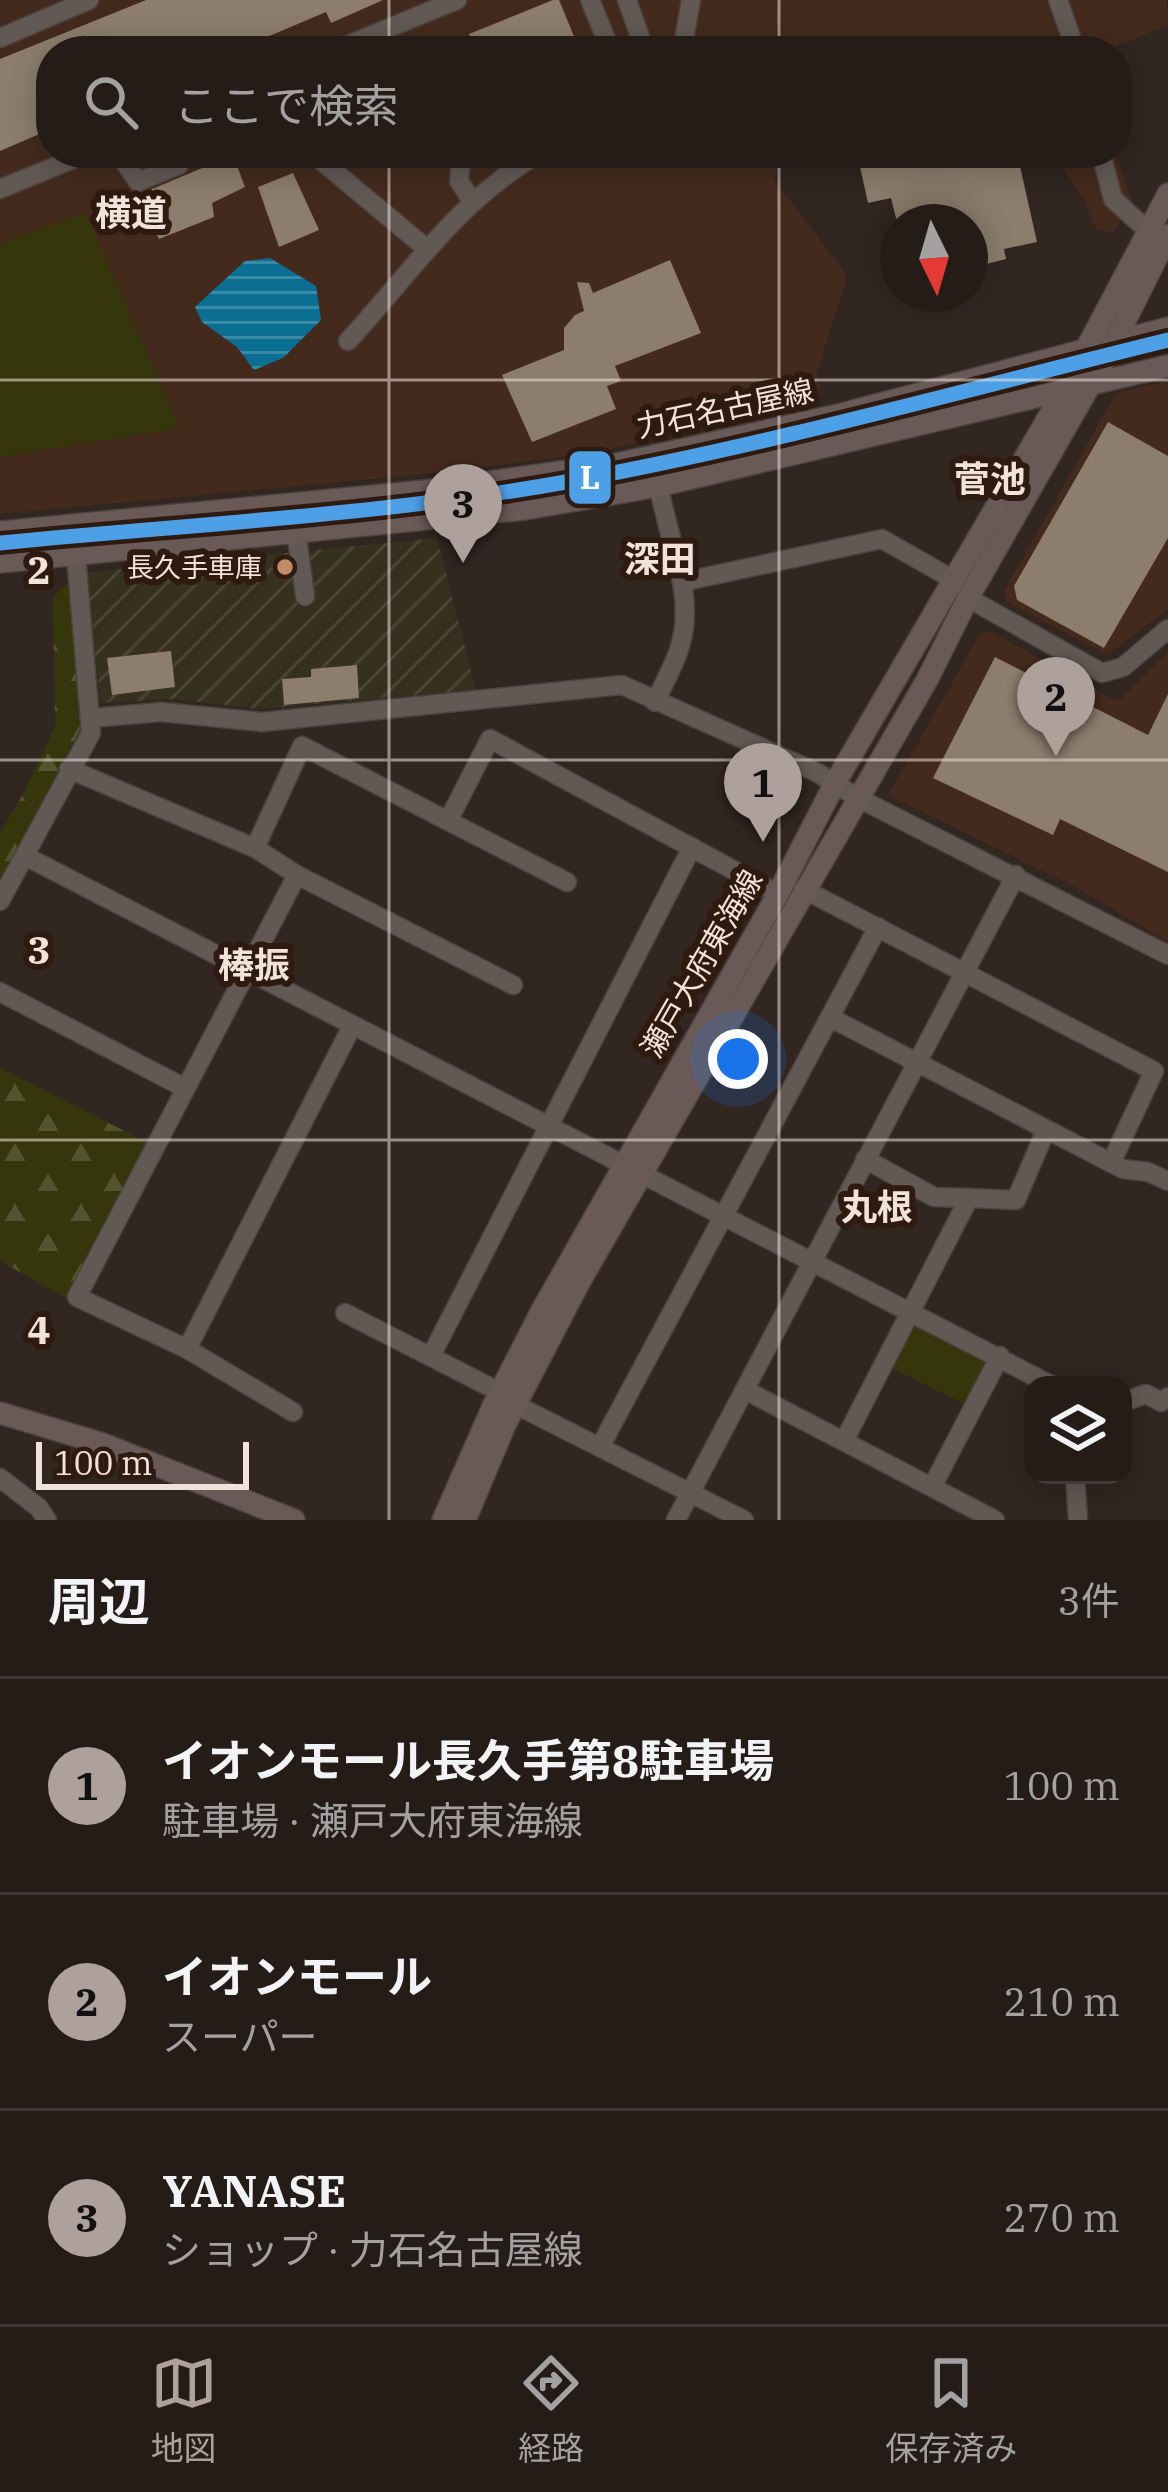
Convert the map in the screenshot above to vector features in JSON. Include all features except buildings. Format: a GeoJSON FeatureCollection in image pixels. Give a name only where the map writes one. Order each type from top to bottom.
{"type":"FeatureCollection","features":[{"type":"Feature","properties":{"kind":"main road","name":"瀬戸大府東海線"},"geometry":{"type":"LineString","coordinates":[[465,1520],[505,1426],[633,1169],[835,783],[1114,343],[1168,194]]}},
{"type":"Feature","properties":{"kind":"main road","name":"瀬戸大府東海線"},"geometry":{"type":"LineString","coordinates":[[443,1520],[494,1404],[927,680],[961,590],[1085,350],[1158,232]]}},
{"type":"Feature","properties":{"kind":"main road","name":"力石名古屋線"},"geometry":{"type":"LineString","coordinates":[[0,532],[425,491],[598,467],[838,415],[1168,328]]}},
{"type":"Feature","properties":{"kind":"main road","name":"力石名古屋線"},"geometry":{"type":"LineString","coordinates":[[0,562],[525,509],[658,486],[1168,366]]}},
{"type":"Feature","properties":{"kind":"main road"},"geometry":{"type":"LineString","coordinates":[[0,1413],[103,1444],[294,1520]]}},
{"type":"Feature","properties":{"kind":"street"},"geometry":{"type":"LineString","coordinates":[[0,38],[89,0]]}},
{"type":"Feature","properties":{"kind":"street"},"geometry":{"type":"LineString","coordinates":[[369,36],[457,0]]}},
{"type":"Feature","properties":{"kind":"street"},"geometry":{"type":"LineString","coordinates":[[590,0],[605,36]]}},
{"type":"Feature","properties":{"kind":"street"},"geometry":{"type":"LineString","coordinates":[[627,0],[640,36]]}},
{"type":"Feature","properties":{"kind":"street"},"geometry":{"type":"LineString","coordinates":[[685,36],[691,0]]}},
{"type":"Feature","properties":{"kind":"street"},"geometry":{"type":"LineString","coordinates":[[1058,0],[1071,36]]}},
{"type":"Feature","properties":{"kind":"street"},"geometry":{"type":"LineString","coordinates":[[0,189],[51,168]]}},
{"type":"Feature","properties":{"kind":"street"},"geometry":{"type":"LineString","coordinates":[[128,168],[138,182],[161,168]]}},
{"type":"Feature","properties":{"kind":"street"},"geometry":{"type":"LineString","coordinates":[[330,168],[426,248]]}},
{"type":"Feature","properties":{"kind":"street"},"geometry":{"type":"LineString","coordinates":[[460,168],[459,181],[472,201]]}},
{"type":"Feature","properties":{"kind":"street"},"geometry":{"type":"LineString","coordinates":[[348,340],[472,201],[519,168]]}},
{"type":"Feature","properties":{"kind":"street"},"geometry":{"type":"LineString","coordinates":[[1106,168],[1113,199],[1158,232]]}},
{"type":"Feature","properties":{"kind":"street"},"geometry":{"type":"LineString","coordinates":[[655,702],[684,644],[688,615],[658,486]]}},
{"type":"Feature","properties":{"kind":"street"},"geometry":{"type":"LineString","coordinates":[[296,530],[305,596]]}},
{"type":"Feature","properties":{"kind":"street"},"geometry":{"type":"LineString","coordinates":[[682,582],[882,539],[1102,673],[1123,667],[1168,629]]}},
{"type":"Feature","properties":{"kind":"street"},"geometry":{"type":"LineString","coordinates":[[1,898],[91,733],[76,555]]}},
{"type":"Feature","properties":{"kind":"street"},"geometry":{"type":"LineString","coordinates":[[91,718],[161,712],[262,722],[622,685],[835,783],[1168,955]]}},
{"type":"Feature","properties":{"kind":"street"},"geometry":{"type":"LineString","coordinates":[[448,821],[490,739],[778,894]]}},
{"type":"Feature","properties":{"kind":"street"},"geometry":{"type":"LineString","coordinates":[[255,848],[302,746],[567,882]]}},
{"type":"Feature","properties":{"kind":"street"},"geometry":{"type":"LineString","coordinates":[[69,769],[255,848],[297,875],[513,985]]}},
{"type":"Feature","properties":{"kind":"street"},"geometry":{"type":"LineString","coordinates":[[431,1356],[692,847]]}},
{"type":"Feature","properties":{"kind":"street"},"geometry":{"type":"LineString","coordinates":[[25,856],[1035,1376]]}},
{"type":"Feature","properties":{"kind":"street"},"geometry":{"type":"LineString","coordinates":[[293,1412],[187,1349],[77,1297],[297,875]]}},
{"type":"Feature","properties":{"kind":"street"},"geometry":{"type":"LineString","coordinates":[[676,1520],[1016,875]]}},
{"type":"Feature","properties":{"kind":"street"},"geometry":{"type":"LineString","coordinates":[[803,889],[1154,1071],[1111,1163]]}},
{"type":"Feature","properties":{"kind":"street"},"geometry":{"type":"LineString","coordinates":[[600,1447],[878,927]]}},
{"type":"Feature","properties":{"kind":"street"},"geometry":{"type":"LineString","coordinates":[[0,992],[184,1088]]}},
{"type":"Feature","properties":{"kind":"street"},"geometry":{"type":"LineString","coordinates":[[831,1018],[1111,1163],[1168,1181]]}},
{"type":"Feature","properties":{"kind":"street"},"geometry":{"type":"LineString","coordinates":[[187,1349],[352,1026]]}},
{"type":"Feature","properties":{"kind":"street"},"geometry":{"type":"LineString","coordinates":[[865,1160],[934,1197],[1016,1200],[1046,1130]]}},
{"type":"Feature","properties":{"kind":"street"},"geometry":{"type":"LineString","coordinates":[[844,1441],[968,1198]]}},
{"type":"Feature","properties":{"kind":"street"},"geometry":{"type":"LineString","coordinates":[[345,1313],[488,1386]]}},
{"type":"Feature","properties":{"kind":"street"},"geometry":{"type":"LineString","coordinates":[[932,1487],[1000,1356]]}},
{"type":"Feature","properties":{"kind":"street"},"geometry":{"type":"LineString","coordinates":[[745,1390],[995,1520]]}},
{"type":"Feature","properties":{"kind":"street"},"geometry":{"type":"LineString","coordinates":[[1132,1399],[1146,1394],[1161,1402],[1168,1397]]}},
{"type":"Feature","properties":{"kind":"street"},"geometry":{"type":"LineString","coordinates":[[528,1411],[744,1520]]}},
{"type":"Feature","properties":{"kind":"street"},"geometry":{"type":"LineString","coordinates":[[0,1478],[39,1508],[46,1520]]}},
{"type":"Feature","properties":{"kind":"street"},"geometry":{"type":"LineString","coordinates":[[1076,1484],[1078,1520]]}},
{"type":"Feature","properties":{"kind":"shaded area"},"geometry":{"type":"Polygon","coordinates":[[[0,0],[1167,0],[1168,25],[1132,40],[1132,36],[36,36],[36,168],[777,168],[774,179],[845,273],[846,282],[816,375],[821,387],[814,399],[599,452],[444,472],[0,514],[0,0]]]}},
{"type":"Feature","properties":{"kind":"shaded area"},"geometry":{"type":"Polygon","coordinates":[[[1062,168],[1121,168],[1132,202],[1113,233],[1095,228],[1085,200],[1062,168]]]}},
{"type":"Feature","properties":{"kind":"shaded area"},"geometry":{"type":"Polygon","coordinates":[[[1168,381],[1168,609],[1107,655],[1007,602],[1004,591],[1116,393],[1168,381]]]}},
{"type":"Feature","properties":{"kind":"shaded area"},"geometry":{"type":"Polygon","coordinates":[[[437,538],[476,690],[258,709],[175,699],[101,703],[85,573],[437,538]]]}},
{"type":"Feature","properties":{"kind":"shaded area"},"geometry":{"type":"Polygon","coordinates":[[[990,631],[1118,702],[1168,652],[1168,942],[1076,887],[888,795],[980,634],[990,631]]]}},
{"type":"Feature","properties":{"kind":"green space"},"geometry":{"type":"Polygon","coordinates":[[[86,213],[180,428],[0,457],[0,243],[86,213]]]}},
{"type":"Feature","properties":{"kind":"green space"},"geometry":{"type":"Polygon","coordinates":[[[70,581],[80,730],[0,882],[0,833],[55,726],[53,597],[70,581]]]}},
{"type":"Feature","properties":{"kind":"green space"},"geometry":{"type":"Polygon","coordinates":[[[0,1068],[150,1144],[70,1300],[0,1261],[0,1068]]]}},
{"type":"Feature","properties":{"kind":"green space"},"geometry":{"type":"Polygon","coordinates":[[[914,1319],[995,1361],[971,1407],[889,1367],[914,1319]]]}},
{"type":"Feature","properties":{"kind":"water"},"geometry":{"type":"Polygon","coordinates":[[[270,258],[316,286],[321,320],[283,358],[254,370],[237,347],[202,322],[195,307],[245,261],[270,258]]]}},
{"type":"Feature","properties":{"kind":"transit line","name":"L"},"geometry":{"type":"LineString","coordinates":[[0,543],[362,510],[577,480],[800,432],[1168,340]]}},
{"type":"Feature","properties":{"kind":"place","name":"YANASE"},"geometry":{"type":"Point","coordinates":[463,563]}},
{"type":"Feature","properties":{"kind":"place","name":"長久手車庫"},"geometry":{"type":"Point","coordinates":[285,567]}},
{"type":"Feature","properties":{"kind":"place","name":"イオンモール"},"geometry":{"type":"Point","coordinates":[1056,756]}},
{"type":"Feature","properties":{"kind":"place","name":"イオンモール長久手第8駐車場"},"geometry":{"type":"Point","coordinates":[763,842]}},
{"type":"Feature","properties":{"kind":"district","name":"横道"},"geometry":{"type":"Point","coordinates":[131,213]}},
{"type":"Feature","properties":{"kind":"district","name":"菅池"},"geometry":{"type":"Point","coordinates":[990,479]}},
{"type":"Feature","properties":{"kind":"district","name":"深田"},"geometry":{"type":"Point","coordinates":[660,559]}},
{"type":"Feature","properties":{"kind":"district","name":"棒振"},"geometry":{"type":"Point","coordinates":[254,965]}},
{"type":"Feature","properties":{"kind":"district","name":"丸根"},"geometry":{"type":"Point","coordinates":[877,1207]}}]}
